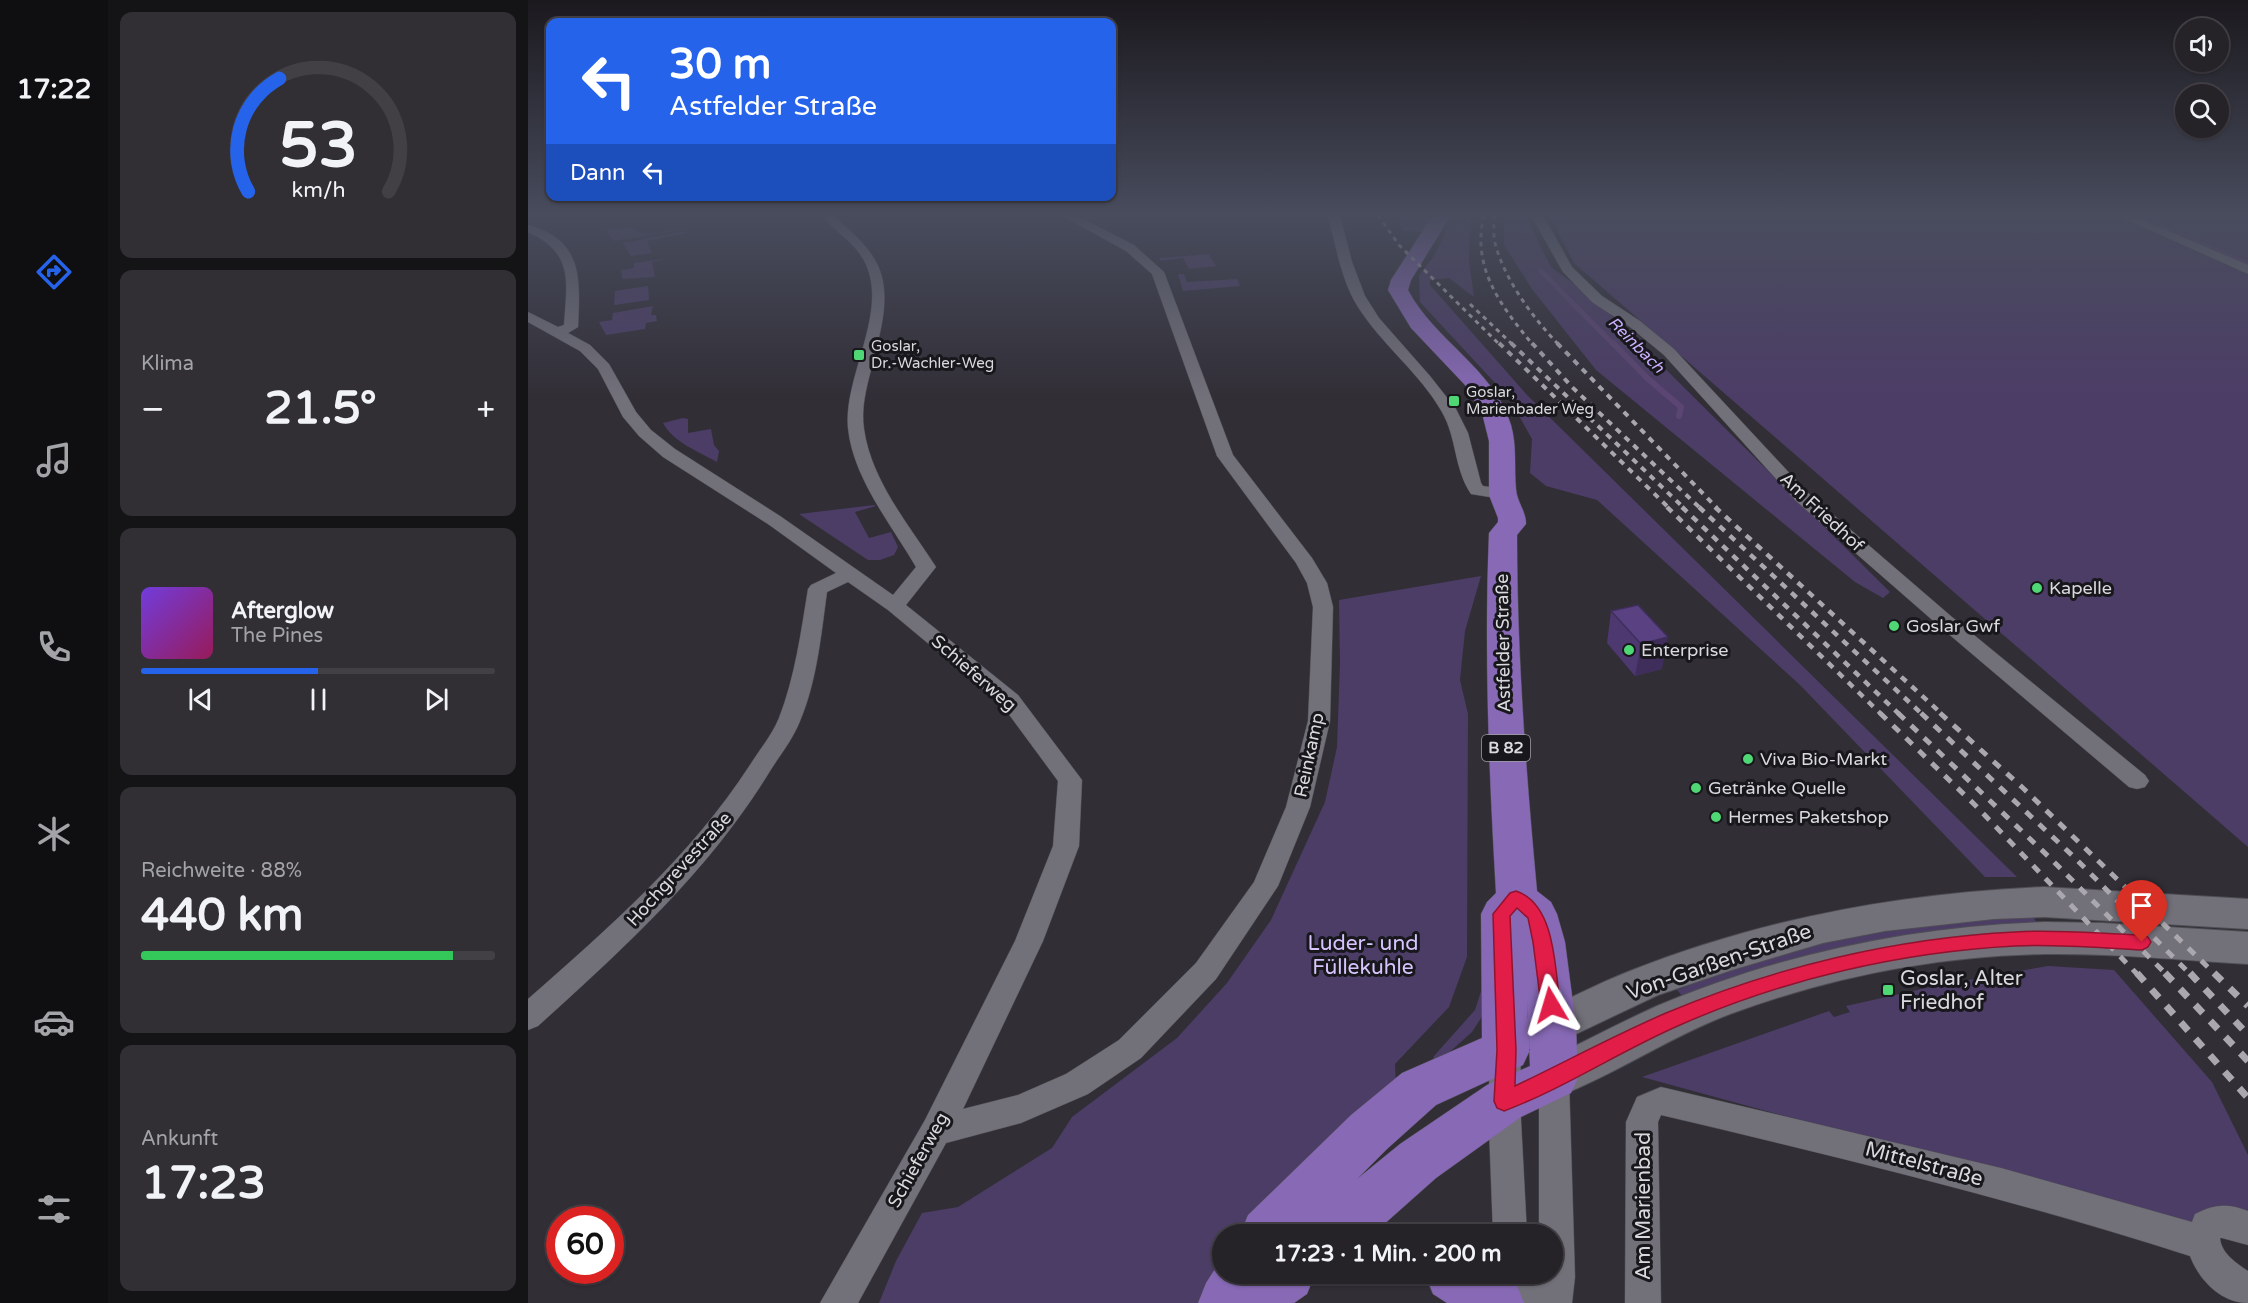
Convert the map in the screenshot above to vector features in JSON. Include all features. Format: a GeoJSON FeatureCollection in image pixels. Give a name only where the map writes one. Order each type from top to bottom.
{"type":"FeatureCollection","features":[{"type":"Feature","properties":{"kind":"main road","name":"Astfelder Straße"},"geometry":{"type":"LineString","coordinates":[[1404,276],[1398,290],[1406,307],[1480,390],[1494,411],[1503,448],[1502,494],[1490,511],[1490,523],[1503,533],[1501,597],[1506,741],[1516,898]]}},
{"type":"Feature","properties":{"kind":"main road"},"geometry":{"type":"LineString","coordinates":[[1506,1050],[1502,914],[1516,898],[1536,915],[1542,942],[1553,1026],[1554,1078]]}},
{"type":"Feature","properties":{"kind":"main road","name":"Von-Garßen-Straße"},"geometry":{"type":"LineString","coordinates":[[1277,1224],[1369,1132],[1419,1089],[1644,983],[1730,954],[1823,927],[1885,916],[1994,904],[2044,902],[2248,915]]}},
{"type":"Feature","properties":{"kind":"main road","name":"Von-Garßen-Straße"},"geometry":{"type":"LineString","coordinates":[[1345,1224],[1418,1161],[1504,1101],[1673,1019],[1752,989],[1848,962],[1953,944],[2017,939],[2079,939],[2248,948]]}},
{"type":"Feature","properties":{"kind":"main road"},"geometry":{"type":"LineString","coordinates":[[1226,1303],[1238,1284]]}},
{"type":"Feature","properties":{"kind":"main road"},"geometry":{"type":"LineString","coordinates":[[1249,1303],[1274,1284]]}},
{"type":"Feature","properties":{"kind":"main road"},"geometry":{"type":"LineString","coordinates":[[1468,1284],[1496,1303]]}},
{"type":"Feature","properties":{"kind":"street"},"geometry":{"type":"LineString","coordinates":[[559,331],[571,327],[572,276]]}},
{"type":"Feature","properties":{"kind":"street"},"geometry":{"type":"LineString","coordinates":[[877,276],[879,309],[858,392],[856,426],[864,463],[926,567],[895,606]]}},
{"type":"Feature","properties":{"kind":"street","name":"Reinkamp"},"geometry":{"type":"LineString","coordinates":[[936,1131],[1021,1109],[1077,1084],[1130,1049],[1206,971],[1265,886],[1298,807],[1319,722],[1323,607],[1317,583],[1305,562],[1225,456],[1159,276]]}},
{"type":"Feature","properties":{"kind":"street"},"geometry":{"type":"LineString","coordinates":[[1351,276],[1364,307],[1443,402],[1458,428],[1469,481],[1477,490],[1502,494]]}},
{"type":"Feature","properties":{"kind":"street","name":"Am Friedhof"},"geometry":{"type":"LineString","coordinates":[[1574,276],[1597,299],[1635,324],[1669,352],[1802,497],[1945,621],[2137,781]]}},
{"type":"Feature","properties":{"kind":"street","name":"Schieferweg"},"geometry":{"type":"LineString","coordinates":[[528,316],[559,331],[585,348],[604,367],[629,414],[645,433],[669,453],[774,520],[850,573],[895,606],[1010,700],[1070,780],[1066,846],[1029,941],[936,1131],[838,1303]]}},
{"type":"Feature","properties":{"kind":"street","name":"Hochgrevestraße"},"geometry":{"type":"LineString","coordinates":[[528,1017],[629,926],[712,837],[754,781],[789,720],[807,665],[818,589],[850,573]]}},
{"type":"Feature","properties":{"kind":"street"},"geometry":{"type":"LineString","coordinates":[[1506,1050],[1504,1101],[1510,1224]]}},
{"type":"Feature","properties":{"kind":"street"},"geometry":{"type":"LineString","coordinates":[[1554,1078],[1557,1277],[1554,1303]]}},
{"type":"Feature","properties":{"kind":"street","name":"Mittelstraße"},"geometry":{"type":"LineString","coordinates":[[1645,1110],[1651,1103],[1661,1101],[1857,1146],[2115,1214],[2203,1243]]}},
{"type":"Feature","properties":{"kind":"street","name":"Am Marienbad"},"geometry":{"type":"LineString","coordinates":[[1643,1303],[1642,1122],[1645,1110]]}},
{"type":"Feature","properties":{"kind":"street"},"geometry":{"type":"LineString","coordinates":[[2248,1228],[2232,1222],[2217,1221],[2207,1226],[2203,1243],[2217,1270],[2248,1291]]}},
{"type":"Feature","properties":{"kind":"street"},"geometry":{"type":"LineString","coordinates":[[1525,1284],[1531,1303]]}},
{"type":"Feature","properties":{"kind":"green space"},"geometry":{"type":"Polygon","coordinates":[[[622,276],[655,277],[622,279],[622,276]]]}},
{"type":"Feature","properties":{"kind":"green space"},"geometry":{"type":"Polygon","coordinates":[[[1179,276],[1185,276],[1187,282],[1237,279],[1240,286],[1183,291],[1179,276]]]}},
{"type":"Feature","properties":{"kind":"green space"},"geometry":{"type":"Polygon","coordinates":[[[1419,276],[1471,276],[1474,297],[1449,278],[1430,280],[1430,285],[1527,395],[2017,877],[1985,877],[1800,685],[1597,500],[1546,486],[1530,473],[1532,439],[1509,398],[1420,302],[1419,276]]]}},
{"type":"Feature","properties":{"kind":"green space"},"geometry":{"type":"Polygon","coordinates":[[[1524,276],[1563,276],[1595,299],[1890,592],[1883,598],[1855,582],[1596,370],[1524,276]]]}},
{"type":"Feature","properties":{"kind":"green space"},"geometry":{"type":"Polygon","coordinates":[[[1589,276],[2248,276],[2248,847],[1589,276]]]}},
{"type":"Feature","properties":{"kind":"green space"},"geometry":{"type":"Polygon","coordinates":[[[648,286],[649,300],[614,305],[615,291],[648,286]]]}},
{"type":"Feature","properties":{"kind":"green space"},"geometry":{"type":"Polygon","coordinates":[[[653,306],[651,315],[656,315],[657,321],[646,323],[645,329],[606,335],[599,322],[612,320],[613,313],[653,306]]]}},
{"type":"Feature","properties":{"kind":"green space"},"geometry":{"type":"Polygon","coordinates":[[[688,419],[688,433],[711,429],[714,445],[719,451],[717,462],[673,436],[663,423],[688,419]]]}},
{"type":"Feature","properties":{"kind":"green space"},"geometry":{"type":"Polygon","coordinates":[[[876,506],[855,512],[869,538],[891,532],[898,547],[894,555],[880,560],[868,560],[799,514],[876,506]]]}},
{"type":"Feature","properties":{"kind":"green space","name":"Luder- und Füllekuhle"},"geometry":{"type":"Polygon","coordinates":[[[1481,576],[1465,631],[1460,680],[1468,714],[1467,957],[1449,1007],[1395,1064],[1396,1085],[1269,1210],[1258,1224],[1212,1224],[1212,1284],[1215,1284],[1201,1303],[879,1303],[896,1261],[922,1213],[958,1207],[1052,1148],[1072,1117],[1177,1038],[1227,983],[1271,920],[1325,802],[1337,747],[1340,663],[1339,600],[1481,576]]]}},
{"type":"Feature","properties":{"kind":"green space"},"geometry":{"type":"Polygon","coordinates":[[[2032,914],[2036,922],[1911,934],[1818,953],[1760,970],[1685,999],[1677,990],[1771,957],[1854,935],[1930,924],[2032,914]]]}},
{"type":"Feature","properties":{"kind":"green space"},"geometry":{"type":"Polygon","coordinates":[[[2048,966],[2114,970],[2212,1082],[2248,1155],[2248,1243],[1642,1077],[1829,1011],[1834,1017],[1850,1012],[1846,1006],[1935,986],[2048,966]]]}},
{"type":"Feature","properties":{"kind":"green space"},"geometry":{"type":"Polygon","coordinates":[[[1485,979],[1485,1012],[1472,1032],[1435,1065],[1432,1063],[1434,1056],[1475,1010],[1485,979]]]}},
{"type":"Feature","properties":{"kind":"building"},"geometry":{"type":"Polygon","coordinates":[[[1638,605],[1668,637],[1641,644],[1611,611],[1638,605]]]}},
{"type":"Feature","properties":{"kind":"waterway","name":"Reinbach"},"geometry":{"type":"LineString","coordinates":[[1546,276],[1614,345]]}},
{"type":"Feature","properties":{"kind":"waterway","name":"Reinbach"},"geometry":{"type":"LineString","coordinates":[[1613,343],[1647,378],[1681,407],[1679,416]]}},
{"type":"Feature","properties":{"kind":"railway"},"geometry":{"type":"LineString","coordinates":[[1430,276],[1500,345]]}},
{"type":"Feature","properties":{"kind":"railway"},"geometry":{"type":"LineString","coordinates":[[1488,276],[1500,301],[1533,345]]}},
{"type":"Feature","properties":{"kind":"railway"},"geometry":{"type":"LineString","coordinates":[[1508,276],[1539,323],[1559,345]]}},
{"type":"Feature","properties":{"kind":"railway"},"geometry":{"type":"LineString","coordinates":[[1470,304],[1513,345]]}},
{"type":"Feature","properties":{"kind":"railway"},"geometry":{"type":"LineString","coordinates":[[1499,343],[1669,508]]}},
{"type":"Feature","properties":{"kind":"railway"},"geometry":{"type":"LineString","coordinates":[[1511,343],[1684,508]]}},
{"type":"Feature","properties":{"kind":"railway"},"geometry":{"type":"LineString","coordinates":[[1532,343],[1572,387],[1700,508]]}},
{"type":"Feature","properties":{"kind":"railway"},"geometry":{"type":"LineString","coordinates":[[1557,343],[1717,508]]}},
{"type":"Feature","properties":{"kind":"railway"},"geometry":{"type":"LineString","coordinates":[[1667,507],[1881,714]]}},
{"type":"Feature","properties":{"kind":"railway"},"geometry":{"type":"LineString","coordinates":[[1682,507],[1899,714]]}},
{"type":"Feature","properties":{"kind":"railway"},"geometry":{"type":"LineString","coordinates":[[1699,507],[1922,714]]}},
{"type":"Feature","properties":{"kind":"railway"},"geometry":{"type":"LineString","coordinates":[[1715,507],[1942,714]]}},
{"type":"Feature","properties":{"kind":"railway"},"geometry":{"type":"LineString","coordinates":[[1880,713],[1976,806],[2138,975]]}},
{"type":"Feature","properties":{"kind":"railway"},"geometry":{"type":"LineString","coordinates":[[1898,713],[2050,858],[2165,973]]}},
{"type":"Feature","properties":{"kind":"railway"},"geometry":{"type":"LineString","coordinates":[[1921,713],[2074,857],[2191,975]]}},
{"type":"Feature","properties":{"kind":"railway"},"geometry":{"type":"LineString","coordinates":[[1940,713],[2024,789],[2216,975]]}},
{"type":"Feature","properties":{"kind":"railway"},"geometry":{"type":"LineString","coordinates":[[2137,973],[2248,1098]]}},
{"type":"Feature","properties":{"kind":"railway"},"geometry":{"type":"LineString","coordinates":[[2165,973],[2248,1061]]}},
{"type":"Feature","properties":{"kind":"railway"},"geometry":{"type":"LineString","coordinates":[[2190,973],[2248,1035]]}},
{"type":"Feature","properties":{"kind":"railway"},"geometry":{"type":"LineString","coordinates":[[2214,973],[2248,1006]]}},
{"type":"Feature","properties":{"kind":"place","name":"Goslar, Dr.-Wachler-Weg"},"geometry":{"type":"Point","coordinates":[859,355]}},
{"type":"Feature","properties":{"kind":"place","name":"Goslar, Marienbader Weg"},"geometry":{"type":"Point","coordinates":[1454,401]}},
{"type":"Feature","properties":{"kind":"place","name":"Kapelle"},"geometry":{"type":"Point","coordinates":[2037,588]}},
{"type":"Feature","properties":{"kind":"place","name":"Goslar Gwf"},"geometry":{"type":"Point","coordinates":[1894,626]}},
{"type":"Feature","properties":{"kind":"place","name":"Enterprise"},"geometry":{"type":"Point","coordinates":[1629,650]}},
{"type":"Feature","properties":{"kind":"place","name":"Viva Bio-Markt"},"geometry":{"type":"Point","coordinates":[1748,759]}},
{"type":"Feature","properties":{"kind":"place","name":"Getränke Quelle"},"geometry":{"type":"Point","coordinates":[1696,788]}},
{"type":"Feature","properties":{"kind":"place","name":"Hermes Paketshop"},"geometry":{"type":"Point","coordinates":[1716,817]}},
{"type":"Feature","properties":{"kind":"place","name":"Goslar, Alter Friedhof"},"geometry":{"type":"Point","coordinates":[1888,990]}},
{"type":"Feature","properties":{"kind":"route"},"geometry":{"type":"LineString","coordinates":[[1551,1005],[1536,915],[1516,898],[1502,914],[1506,1050],[1504,1101],[1673,1019],[1752,989],[1848,962],[1953,944],[2017,939],[2142,942]]}}]}
